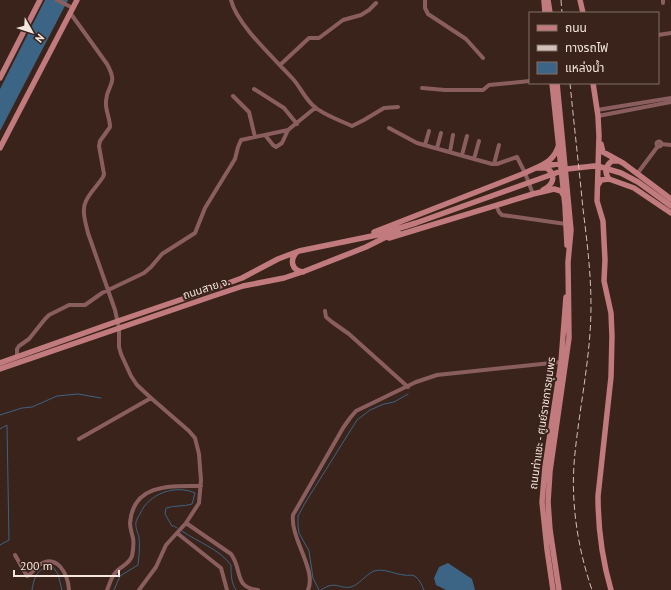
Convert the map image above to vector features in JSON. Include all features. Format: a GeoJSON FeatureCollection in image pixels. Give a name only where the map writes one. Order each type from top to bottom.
{"type":"FeatureCollection","features":[{"type":"Feature","properties":{"kind":"main road"},"geometry":{"type":"LineString","coordinates":[[0,78],[40,0]]}},
{"type":"Feature","properties":{"kind":"main road"},"geometry":{"type":"LineString","coordinates":[[0,148],[77,0]]}},
{"type":"Feature","properties":{"kind":"main road"},"geometry":{"type":"LineString","coordinates":[[544,0],[545,12]]}},
{"type":"Feature","properties":{"kind":"main road"},"geometry":{"type":"LineString","coordinates":[[548,0],[550,12]]}},
{"type":"Feature","properties":{"kind":"main road"},"geometry":{"type":"LineString","coordinates":[[580,0],[583,12]]}},
{"type":"Feature","properties":{"kind":"main road"},"geometry":{"type":"LineString","coordinates":[[552,84],[559,144],[563,163]]}},
{"type":"Feature","properties":{"kind":"main road"},"geometry":{"type":"LineString","coordinates":[[557,84],[568,256]]}},
{"type":"Feature","properties":{"kind":"main road"},"geometry":{"type":"LineString","coordinates":[[593,84],[599,136],[597,201],[603,221],[605,260],[604,281],[611,313],[612,336],[611,377],[598,496],[598,513],[601,550],[611,590]]}},
{"type":"Feature","properties":{"kind":"main road"},"geometry":{"type":"LineString","coordinates":[[599,136],[603,152],[637,174],[671,199]]}},
{"type":"Feature","properties":{"kind":"main road"},"geometry":{"type":"LineString","coordinates":[[525,173],[549,162],[556,154],[559,144]]}},
{"type":"Feature","properties":{"kind":"main road"},"geometry":{"type":"LineString","coordinates":[[598,157],[605,157],[616,161]]}},
{"type":"Feature","properties":{"kind":"main road"},"geometry":{"type":"LineString","coordinates":[[608,178],[606,168],[610,162],[616,161]]}},
{"type":"Feature","properties":{"kind":"main road"},"geometry":{"type":"LineString","coordinates":[[361,237],[540,167],[563,163]]}},
{"type":"Feature","properties":{"kind":"main road","name":"ถนนสาย จ."},"geometry":{"type":"LineString","coordinates":[[0,363],[242,278],[278,259],[299,251],[377,234],[416,223],[566,168],[594,166],[612,170],[630,177],[671,206]]}},
{"type":"Feature","properties":{"kind":"main road"},"geometry":{"type":"LineString","coordinates":[[540,167],[547,168],[551,173],[553,179],[550,186]]}},
{"type":"Feature","properties":{"kind":"main road"},"geometry":{"type":"LineString","coordinates":[[598,171],[608,178],[641,191],[671,213]]}},
{"type":"Feature","properties":{"kind":"main road"},"geometry":{"type":"LineString","coordinates":[[533,194],[564,178]]}},
{"type":"Feature","properties":{"kind":"main road"},"geometry":{"type":"LineString","coordinates":[[564,178],[571,230],[568,256]]}},
{"type":"Feature","properties":{"kind":"main road"},"geometry":{"type":"LineString","coordinates":[[597,188],[601,180],[608,178]]}},
{"type":"Feature","properties":{"kind":"main road"},"geometry":{"type":"LineString","coordinates":[[366,247],[392,237],[533,194],[554,189],[561,191],[564,196]]}},
{"type":"Feature","properties":{"kind":"main road","name":"ถนนสาย จ."},"geometry":{"type":"LineString","coordinates":[[0,370],[243,286],[284,278],[305,271],[366,247],[416,223]]}},
{"type":"Feature","properties":{"kind":"main road"},"geometry":{"type":"LineString","coordinates":[[299,251],[294,255],[292,262],[297,270],[305,271]]}},
{"type":"Feature","properties":{"kind":"main road","name":"ถนนท่าแซะ - ศูนย์ราชการชุมพร"},"geometry":{"type":"LineString","coordinates":[[559,590],[555,569],[548,502],[550,472],[569,323],[568,256]]}},
{"type":"Feature","properties":{"kind":"main road","name":"ถนนท่าแซะ - ศูนย์ราชการชุมพร"},"geometry":{"type":"LineString","coordinates":[[553,590],[542,502],[545,467],[564,361]]}},
{"type":"Feature","properties":{"kind":"street"},"geometry":{"type":"LineString","coordinates":[[57,0],[72,11],[108,64],[113,80],[106,100],[110,127],[100,141],[99,146],[104,177],[84,205],[85,221],[88,233],[118,321],[121,354],[130,376],[138,385],[187,428],[193,436],[199,454],[201,486],[199,502],[186,523],[163,548],[156,567],[140,590]]}},
{"type":"Feature","properties":{"kind":"street"},"geometry":{"type":"LineString","coordinates":[[231,0],[238,17],[316,108],[352,126],[384,108],[398,107]]}},
{"type":"Feature","properties":{"kind":"street"},"geometry":{"type":"LineString","coordinates":[[425,0],[425,8],[428,14],[466,39],[483,58]]}},
{"type":"Feature","properties":{"kind":"street"},"geometry":{"type":"LineString","coordinates":[[280,65],[308,38],[318,38],[343,20],[362,15],[376,3]]}},
{"type":"Feature","properties":{"kind":"street"},"geometry":{"type":"LineString","coordinates":[[659,35],[671,33]]}},
{"type":"Feature","properties":{"kind":"street"},"geometry":{"type":"LineString","coordinates":[[422,88],[445,90],[483,90],[489,85],[529,81]]}},
{"type":"Feature","properties":{"kind":"street"},"geometry":{"type":"LineString","coordinates":[[254,89],[284,108],[297,124]]}},
{"type":"Feature","properties":{"kind":"street"},"geometry":{"type":"LineString","coordinates":[[232,96],[249,112],[255,137]]}},
{"type":"Feature","properties":{"kind":"street"},"geometry":{"type":"LineString","coordinates":[[597,113],[669,100]]}},
{"type":"Feature","properties":{"kind":"street"},"geometry":{"type":"LineString","coordinates":[[17,357],[17,349],[19,346],[29,339],[49,315],[70,305],[85,305],[108,290],[144,274],[162,254],[195,233],[205,208],[235,159],[240,142],[245,139],[288,130],[316,108]]}},
{"type":"Feature","properties":{"kind":"street"},"geometry":{"type":"LineString","coordinates":[[389,128],[402,136],[426,145],[494,164],[517,157],[533,194]]}},
{"type":"Feature","properties":{"kind":"street"},"geometry":{"type":"LineString","coordinates":[[265,135],[272,145],[276,147],[282,143],[288,130]]}},
{"type":"Feature","properties":{"kind":"street"},"geometry":{"type":"LineString","coordinates":[[426,145],[429,131]]}},
{"type":"Feature","properties":{"kind":"street"},"geometry":{"type":"LineString","coordinates":[[438,148],[441,133]]}},
{"type":"Feature","properties":{"kind":"street"},"geometry":{"type":"LineString","coordinates":[[450,152],[453,135]]}},
{"type":"Feature","properties":{"kind":"street"},"geometry":{"type":"LineString","coordinates":[[462,155],[467,136]]}},
{"type":"Feature","properties":{"kind":"street"},"geometry":{"type":"LineString","coordinates":[[474,159],[479,141]]}},
{"type":"Feature","properties":{"kind":"street"},"geometry":{"type":"LineString","coordinates":[[494,164],[499,145]]}},
{"type":"Feature","properties":{"kind":"street"},"geometry":{"type":"LineString","coordinates":[[637,174],[660,145],[671,145]]}},
{"type":"Feature","properties":{"kind":"street"},"geometry":{"type":"LineString","coordinates":[[496,205],[499,212],[502,214],[566,224]]}},
{"type":"Feature","properties":{"kind":"street"},"geometry":{"type":"LineString","coordinates":[[325,311],[326,317],[349,334],[408,387]]}},
{"type":"Feature","properties":{"kind":"street"},"geometry":{"type":"LineString","coordinates":[[308,590],[310,585],[308,568],[292,521],[296,508],[350,418],[356,411],[426,378],[437,375],[564,361]]}},
{"type":"Feature","properties":{"kind":"street"},"geometry":{"type":"LineString","coordinates":[[79,439],[151,398]]}},
{"type":"Feature","properties":{"kind":"street"},"geometry":{"type":"LineString","coordinates":[[107,590],[112,576],[130,559],[133,540],[130,523],[134,507],[139,500],[147,492],[160,487],[201,486]]}},
{"type":"Feature","properties":{"kind":"street"},"geometry":{"type":"LineString","coordinates":[[186,523],[231,554],[236,560],[240,581],[242,584],[245,587],[258,590]]}},
{"type":"Feature","properties":{"kind":"street"},"geometry":{"type":"LineString","coordinates":[[177,533],[221,568],[227,590]]}},
{"type":"Feature","properties":{"kind":"street"},"geometry":{"type":"LineString","coordinates":[[15,555],[27,576],[46,562],[53,562],[65,572],[69,590]]}},
{"type":"Feature","properties":{"kind":"water"},"geometry":{"type":"Polygon","coordinates":[[[45,0],[68,0],[0,131],[0,89],[45,0]]]}},
{"type":"Feature","properties":{"kind":"water"},"geometry":{"type":"Polygon","coordinates":[[[448,563],[472,579],[475,590],[446,590],[436,585],[434,578],[439,567],[448,563]]]}},
{"type":"Feature","properties":{"kind":"waterway"},"geometry":{"type":"LineString","coordinates":[[0,415],[22,408],[32,407],[57,396],[78,394],[101,398]]}},
{"type":"Feature","properties":{"kind":"waterway"},"geometry":{"type":"LineString","coordinates":[[319,590],[313,578],[309,551],[299,533],[298,516],[357,420],[370,410],[384,404],[394,402],[408,394]]}},
{"type":"Feature","properties":{"kind":"waterway"},"geometry":{"type":"LineString","coordinates":[[0,429],[7,425],[9,540],[0,545]]}},
{"type":"Feature","properties":{"kind":"waterway"},"geometry":{"type":"LineString","coordinates":[[114,590],[120,576],[138,565],[139,537],[136,528],[136,520],[149,501],[156,496],[171,490],[187,490],[195,493],[192,504],[166,508],[165,514],[172,526],[177,528]]}},
{"type":"Feature","properties":{"kind":"waterway"},"geometry":{"type":"LineString","coordinates":[[182,531],[226,559],[231,565],[232,581],[236,590]]}},
{"type":"Feature","properties":{"kind":"waterway"},"geometry":{"type":"LineString","coordinates":[[32,590],[34,581],[40,570],[48,567],[53,567],[58,574],[62,590]]}},
{"type":"Feature","properties":{"kind":"waterway"},"geometry":{"type":"LineString","coordinates":[[321,590],[334,585],[351,587],[374,571],[378,570],[415,576],[419,580],[424,590]]}},
{"type":"Feature","properties":{"kind":"railway"},"geometry":{"type":"LineString","coordinates":[[561,0],[562,12]]}},
{"type":"Feature","properties":{"kind":"railway"},"geometry":{"type":"LineString","coordinates":[[570,84],[588,257],[591,306],[591,324],[575,453],[573,488],[576,522],[582,556],[592,590]]}}]}
